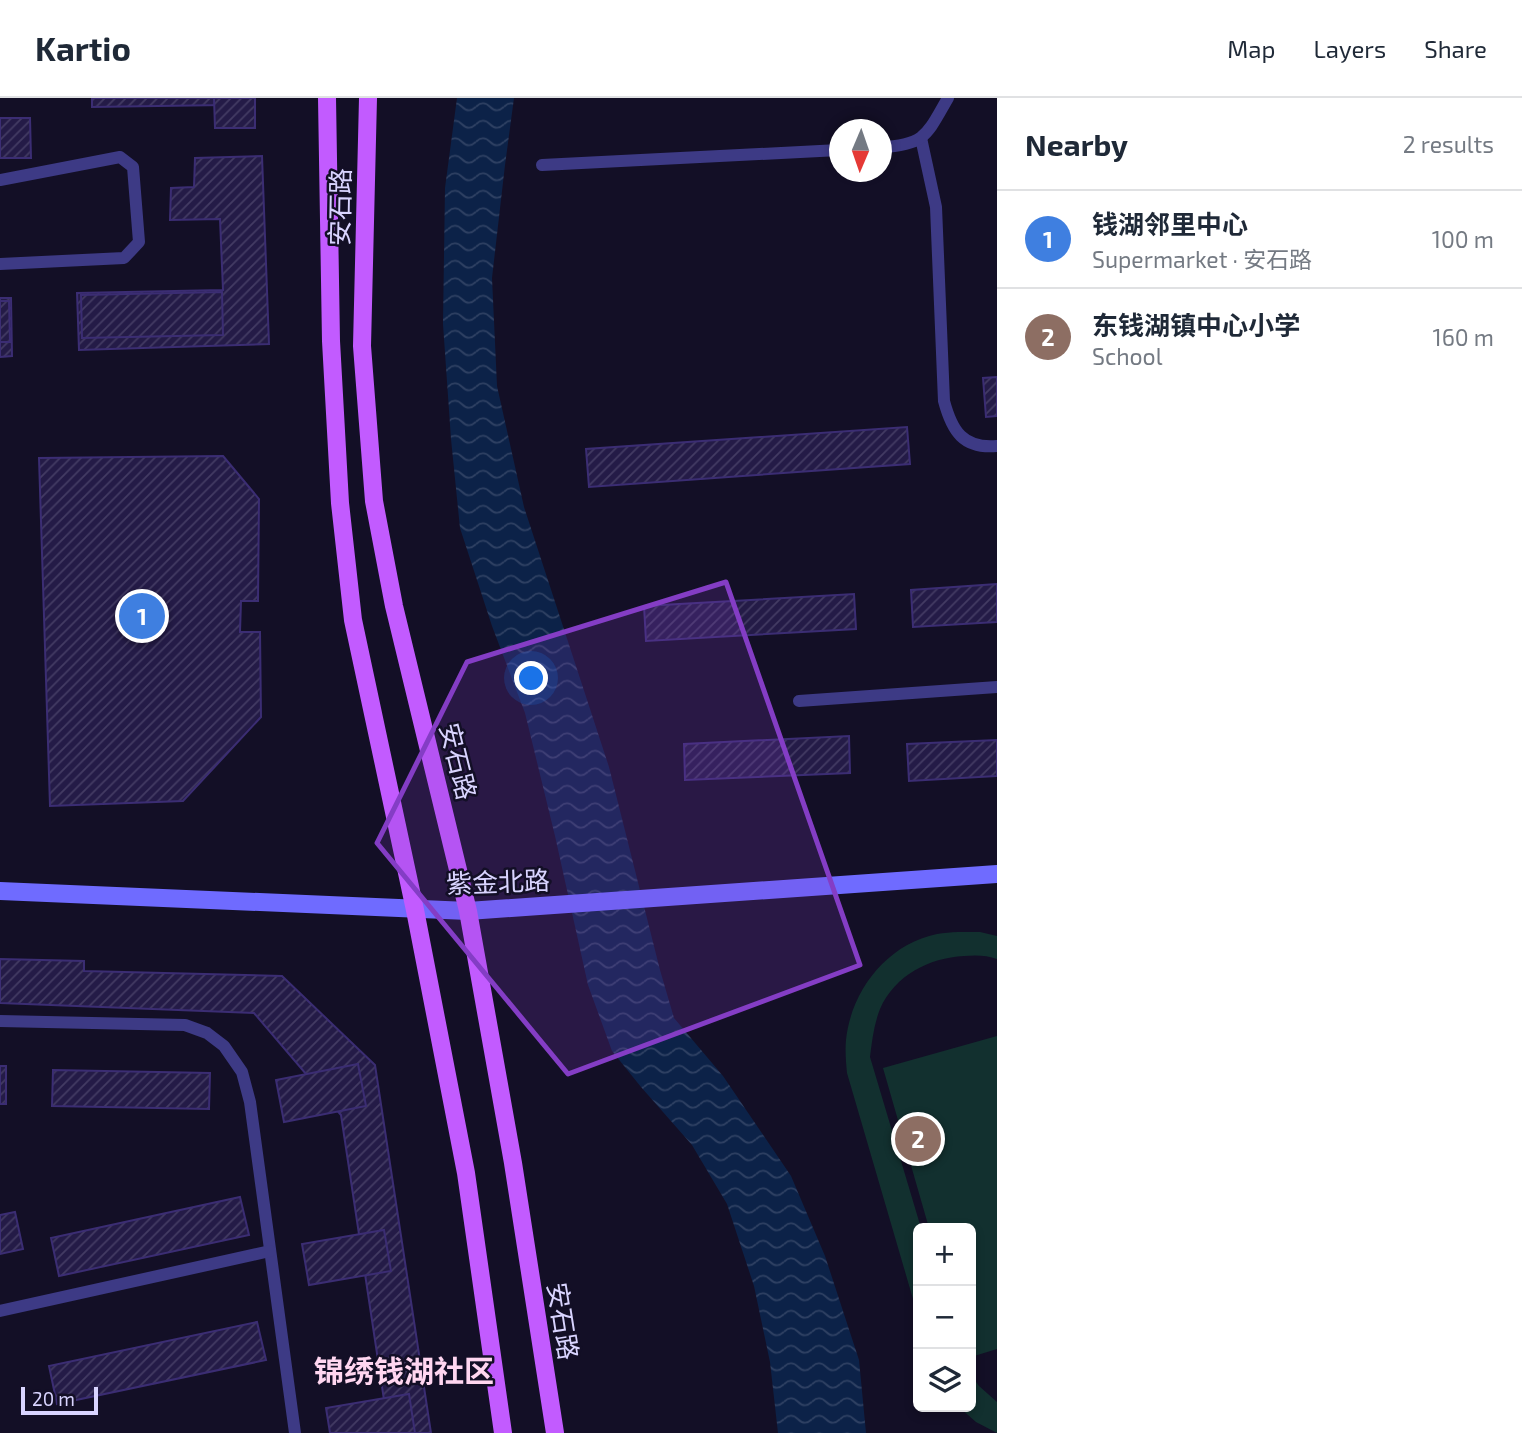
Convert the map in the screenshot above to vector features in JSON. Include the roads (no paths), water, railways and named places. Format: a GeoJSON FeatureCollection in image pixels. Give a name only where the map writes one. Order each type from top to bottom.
{"type":"FeatureCollection","features":[{"type":"Feature","properties":{"kind":"main road","name":"安石路"},"geometry":{"type":"LineString","coordinates":[[327,98],[331,341],[340,503],[353,620],[415,910],[466,1173],[503,1433]]}},
{"type":"Feature","properties":{"kind":"main road","name":"安石路"},"geometry":{"type":"LineString","coordinates":[[368,98],[362,346],[374,502],[394,606],[468,911],[513,1163],[555,1433]]}},
{"type":"Feature","properties":{"kind":"street","name":"紫金北路"},"geometry":{"type":"LineString","coordinates":[[0,891],[468,911],[997,874]]}},
{"type":"Feature","properties":{"kind":"lane"},"geometry":{"type":"LineString","coordinates":[[892,146],[917,142],[928,133],[948,98]]}},
{"type":"Feature","properties":{"kind":"lane"},"geometry":{"type":"LineString","coordinates":[[921,138],[936,207],[944,401],[949,420],[963,439],[974,445],[997,446]]}},
{"type":"Feature","properties":{"kind":"lane"},"geometry":{"type":"LineString","coordinates":[[542,165],[829,151]]}},
{"type":"Feature","properties":{"kind":"lane"},"geometry":{"type":"LineString","coordinates":[[0,180],[120,157],[133,167],[139,242],[124,258],[0,264]]}},
{"type":"Feature","properties":{"kind":"lane"},"geometry":{"type":"LineString","coordinates":[[799,701],[997,687]]}},
{"type":"Feature","properties":{"kind":"lane"},"geometry":{"type":"LineString","coordinates":[[0,1021],[185,1025],[207,1034],[224,1046],[242,1072],[250,1102],[295,1433]]}},
{"type":"Feature","properties":{"kind":"lane"},"geometry":{"type":"LineString","coordinates":[[0,1311],[270,1251]]}},
{"type":"Feature","properties":{"kind":"water"},"geometry":{"type":"Polygon","coordinates":[[[457,98],[514,98],[492,278],[497,386],[524,507],[609,767],[674,1018],[723,1076],[791,1176],[825,1256],[859,1360],[866,1433],[778,1433],[770,1362],[754,1286],[727,1204],[692,1145],[612,1051],[588,985],[525,713],[492,626],[460,528],[443,324],[445,188],[457,98]]]}},
{"type":"Feature","properties":{"kind":"place","name":"钱湖邻里中心"},"geometry":{"type":"Point","coordinates":[142,616]}},
{"type":"Feature","properties":{"kind":"place","name":"东钱湖镇中心小学"},"geometry":{"type":"Point","coordinates":[918,1139]}},
{"type":"Feature","properties":{"kind":"district","name":"锦绣钱湖社区"},"geometry":{"type":"Point","coordinates":[404,1370]}}]}
